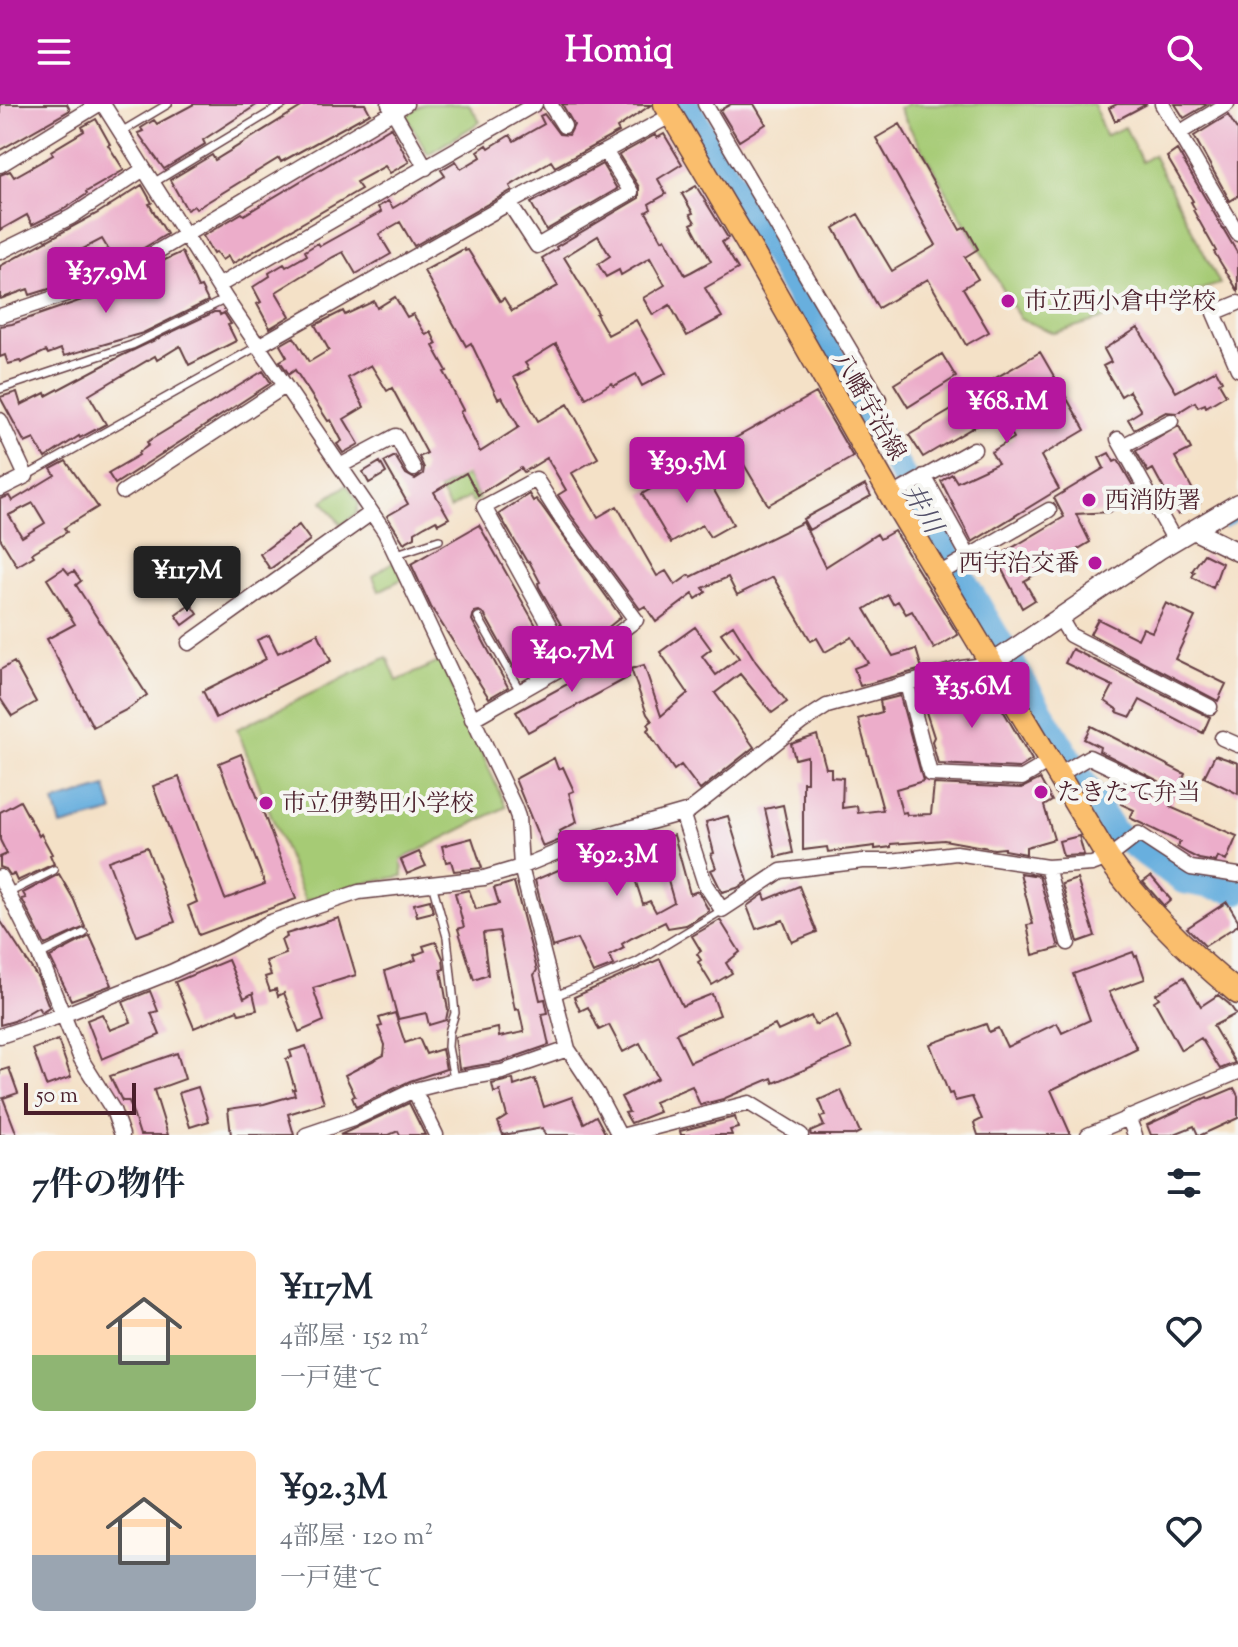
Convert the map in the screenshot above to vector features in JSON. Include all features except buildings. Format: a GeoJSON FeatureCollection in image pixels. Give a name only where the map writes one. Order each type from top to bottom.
{"type":"FeatureCollection","features":[{"type":"Feature","properties":{"kind":"main road","name":"八幡宇治線"},"geometry":{"type":"LineString","coordinates":[[669,110],[943,572],[991,664],[1113,855],[1128,888],[1163,926],[1238,993]]}},
{"type":"Feature","properties":{"kind":"street"},"geometry":{"type":"LineString","coordinates":[[0,165],[101,104],[222,292],[371,513],[397,554],[514,806],[518,817],[521,867],[568,1049],[597,1093],[619,1135]]}},
{"type":"Feature","properties":{"kind":"street"},"geometry":{"type":"LineString","coordinates":[[222,292],[535,104]]}},
{"type":"Feature","properties":{"kind":"street"},"geometry":{"type":"LineString","coordinates":[[550,104],[564,126]]}},
{"type":"Feature","properties":{"kind":"street"},"geometry":{"type":"LineString","coordinates":[[705,104],[879,399]]}},
{"type":"Feature","properties":{"kind":"street"},"geometry":{"type":"LineString","coordinates":[[1162,104],[1238,234]]}},
{"type":"Feature","properties":{"kind":"street"},"geometry":{"type":"LineString","coordinates":[[1179,133],[1227,104]]}},
{"type":"Feature","properties":{"kind":"street"},"geometry":{"type":"LineString","coordinates":[[0,316],[111,279],[396,106],[426,168]]}},
{"type":"Feature","properties":{"kind":"street"},"geometry":{"type":"LineString","coordinates":[[258,346],[605,151],[669,110]]}},
{"type":"Feature","properties":{"kind":"street"},"geometry":{"type":"LineString","coordinates":[[509,203],[537,246],[631,192],[605,151]]}},
{"type":"Feature","properties":{"kind":"street"},"geometry":{"type":"LineString","coordinates":[[0,252],[71,217],[144,169]]}},
{"type":"Feature","properties":{"kind":"street"},"geometry":{"type":"LineString","coordinates":[[1238,303],[1214,313],[1238,369]]}},
{"type":"Feature","properties":{"kind":"street"},"geometry":{"type":"LineString","coordinates":[[123,492],[285,386]]}},
{"type":"Feature","properties":{"kind":"street"},"geometry":{"type":"LineString","coordinates":[[0,420],[26,476],[0,489]]}},
{"type":"Feature","properties":{"kind":"street"},"geometry":{"type":"LineString","coordinates":[[1171,421],[1120,442],[1175,541]]}},
{"type":"Feature","properties":{"kind":"street"},"geometry":{"type":"LineString","coordinates":[[340,466],[396,436],[414,469]]}},
{"type":"Feature","properties":{"kind":"street"},"geometry":{"type":"LineString","coordinates":[[896,493],[974,449]]}},
{"type":"Feature","properties":{"kind":"street"},"geometry":{"type":"LineString","coordinates":[[922,477],[967,558]]}},
{"type":"Feature","properties":{"kind":"street"},"geometry":{"type":"LineString","coordinates":[[472,719],[520,691],[570,663],[605,643],[636,620],[536,479],[484,507],[570,663]]}},
{"type":"Feature","properties":{"kind":"street"},"geometry":{"type":"LineString","coordinates":[[0,1036],[63,1015],[171,972],[268,923],[359,892],[484,878],[521,867],[584,841],[689,811],[802,722],[827,706],[962,668],[991,664],[1175,541],[1238,503]]}},
{"type":"Feature","properties":{"kind":"street"},"geometry":{"type":"LineString","coordinates":[[943,572],[1049,510]]}},
{"type":"Feature","properties":{"kind":"street"},"geometry":{"type":"LineString","coordinates":[[189,643],[371,513]]}},
{"type":"Feature","properties":{"kind":"street"},"geometry":{"type":"LineString","coordinates":[[1193,530],[1238,552]]}},
{"type":"Feature","properties":{"kind":"street"},"geometry":{"type":"LineString","coordinates":[[1060,618],[1070,635],[1210,707]]}},
{"type":"Feature","properties":{"kind":"street"},"geometry":{"type":"LineString","coordinates":[[907,684],[930,774],[1022,778],[1058,770],[1089,757],[1150,786]]}},
{"type":"Feature","properties":{"kind":"street"},"geometry":{"type":"LineString","coordinates":[[1222,738],[1238,745]]}},
{"type":"Feature","properties":{"kind":"street"},"geometry":{"type":"LineString","coordinates":[[682,813],[705,884],[722,910],[781,871],[956,853],[1047,867],[1092,864],[1113,855],[1139,834],[1191,868],[1238,875]]}},
{"type":"Feature","properties":{"kind":"street"},"geometry":{"type":"LineString","coordinates":[[1047,867],[1068,943]]}},
{"type":"Feature","properties":{"kind":"street"},"geometry":{"type":"LineString","coordinates":[[0,877],[39,955],[81,1059],[113,1110],[122,1135]]}},
{"type":"Feature","properties":{"kind":"street"},"geometry":{"type":"LineString","coordinates":[[306,1135],[353,1119],[414,1090],[502,1072],[568,1049]]}},
{"type":"Feature","properties":{"kind":"street"},"geometry":{"type":"LineString","coordinates":[[1088,1135],[1238,1072]]}},
{"type":"Feature","properties":{"kind":"street"},"geometry":{"type":"LineString","coordinates":[[414,1090],[436,1135]]}},
{"type":"Feature","properties":{"kind":"street"},"geometry":{"type":"LineString","coordinates":[[625,1135],[749,1103],[801,1135]]}},
{"type":"Feature","properties":{"kind":"street"},"geometry":{"type":"LineString","coordinates":[[1128,1117],[1135,1135]]}},
{"type":"Feature","properties":{"kind":"lane"},"geometry":{"type":"LineString","coordinates":[[121,132],[168,104]]}},
{"type":"Feature","properties":{"kind":"lane"},"geometry":{"type":"LineString","coordinates":[[153,183],[284,104]]}},
{"type":"Feature","properties":{"kind":"lane"},"geometry":{"type":"LineString","coordinates":[[0,389],[132,345],[222,292]]}},
{"type":"Feature","properties":{"kind":"lane"},"geometry":{"type":"LineString","coordinates":[[26,476],[258,346]]}},
{"type":"Feature","properties":{"kind":"lane"},"geometry":{"type":"LineString","coordinates":[[397,554],[439,540]]}},
{"type":"Feature","properties":{"kind":"lane"},"geometry":{"type":"LineString","coordinates":[[478,617],[520,691]]}},
{"type":"Feature","properties":{"kind":"lane"},"geometry":{"type":"LineString","coordinates":[[8,893],[54,870]]}},
{"type":"Feature","properties":{"kind":"lane"},"geometry":{"type":"LineString","coordinates":[[432,882],[447,937],[455,1013],[448,1047],[454,1080]]}},
{"type":"Feature","properties":{"kind":"lane"},"geometry":{"type":"LineString","coordinates":[[553,997],[637,962],[722,910]]}},
{"type":"Feature","properties":{"kind":"lane"},"geometry":{"type":"LineString","coordinates":[[39,955],[84,933]]}},
{"type":"Feature","properties":{"kind":"green space"},"geometry":{"type":"Polygon","coordinates":[[[424,104],[469,104],[480,122],[428,154],[405,114],[424,104]]]}},
{"type":"Feature","properties":{"kind":"green space"},"geometry":{"type":"Polygon","coordinates":[[[908,104],[1094,104],[1105,136],[1125,127],[1142,162],[1153,155],[1220,284],[1054,333],[1020,319],[899,109],[908,104]]]}},
{"type":"Feature","properties":{"kind":"green space"},"geometry":{"type":"Polygon","coordinates":[[[467,475],[479,499],[473,503],[469,497],[450,509],[439,490],[467,475]]]}},
{"type":"Feature","properties":{"kind":"green space"},"geometry":{"type":"Polygon","coordinates":[[[347,485],[359,503],[356,514],[341,525],[323,501],[347,485]]]}},
{"type":"Feature","properties":{"kind":"green space"},"geometry":{"type":"Polygon","coordinates":[[[394,561],[404,578],[379,591],[373,576],[394,561]]]}},
{"type":"Feature","properties":{"kind":"green space"},"geometry":{"type":"Polygon","coordinates":[[[387,657],[397,681],[441,661],[506,807],[402,859],[403,876],[358,884],[305,901],[237,729],[387,657]]]}},
{"type":"Feature","properties":{"kind":"water"},"geometry":{"type":"Polygon","coordinates":[[[106,787],[113,812],[61,826],[54,802],[106,787]]]}},
{"type":"Feature","properties":{"kind":"waterway","name":"井川"},"geometry":{"type":"LineString","coordinates":[[686,104],[1113,831],[1183,881],[1238,891]]}},
{"type":"Feature","properties":{"kind":"waterway"},"geometry":{"type":"LineString","coordinates":[[1225,526],[1238,518]]}},
{"type":"Feature","properties":{"kind":"place","name":"市立西小倉中学校"},"geometry":{"type":"Point","coordinates":[1008,301]}},
{"type":"Feature","properties":{"kind":"place","name":"西消防署"},"geometry":{"type":"Point","coordinates":[1089,500]}},
{"type":"Feature","properties":{"kind":"place","name":"西宇治交番"},"geometry":{"type":"Point","coordinates":[1095,563]}},
{"type":"Feature","properties":{"kind":"place","name":"たきたて弁当"},"geometry":{"type":"Point","coordinates":[1041,792]}},
{"type":"Feature","properties":{"kind":"place","name":"市立伊勢田小学校"},"geometry":{"type":"Point","coordinates":[266,803]}}]}
